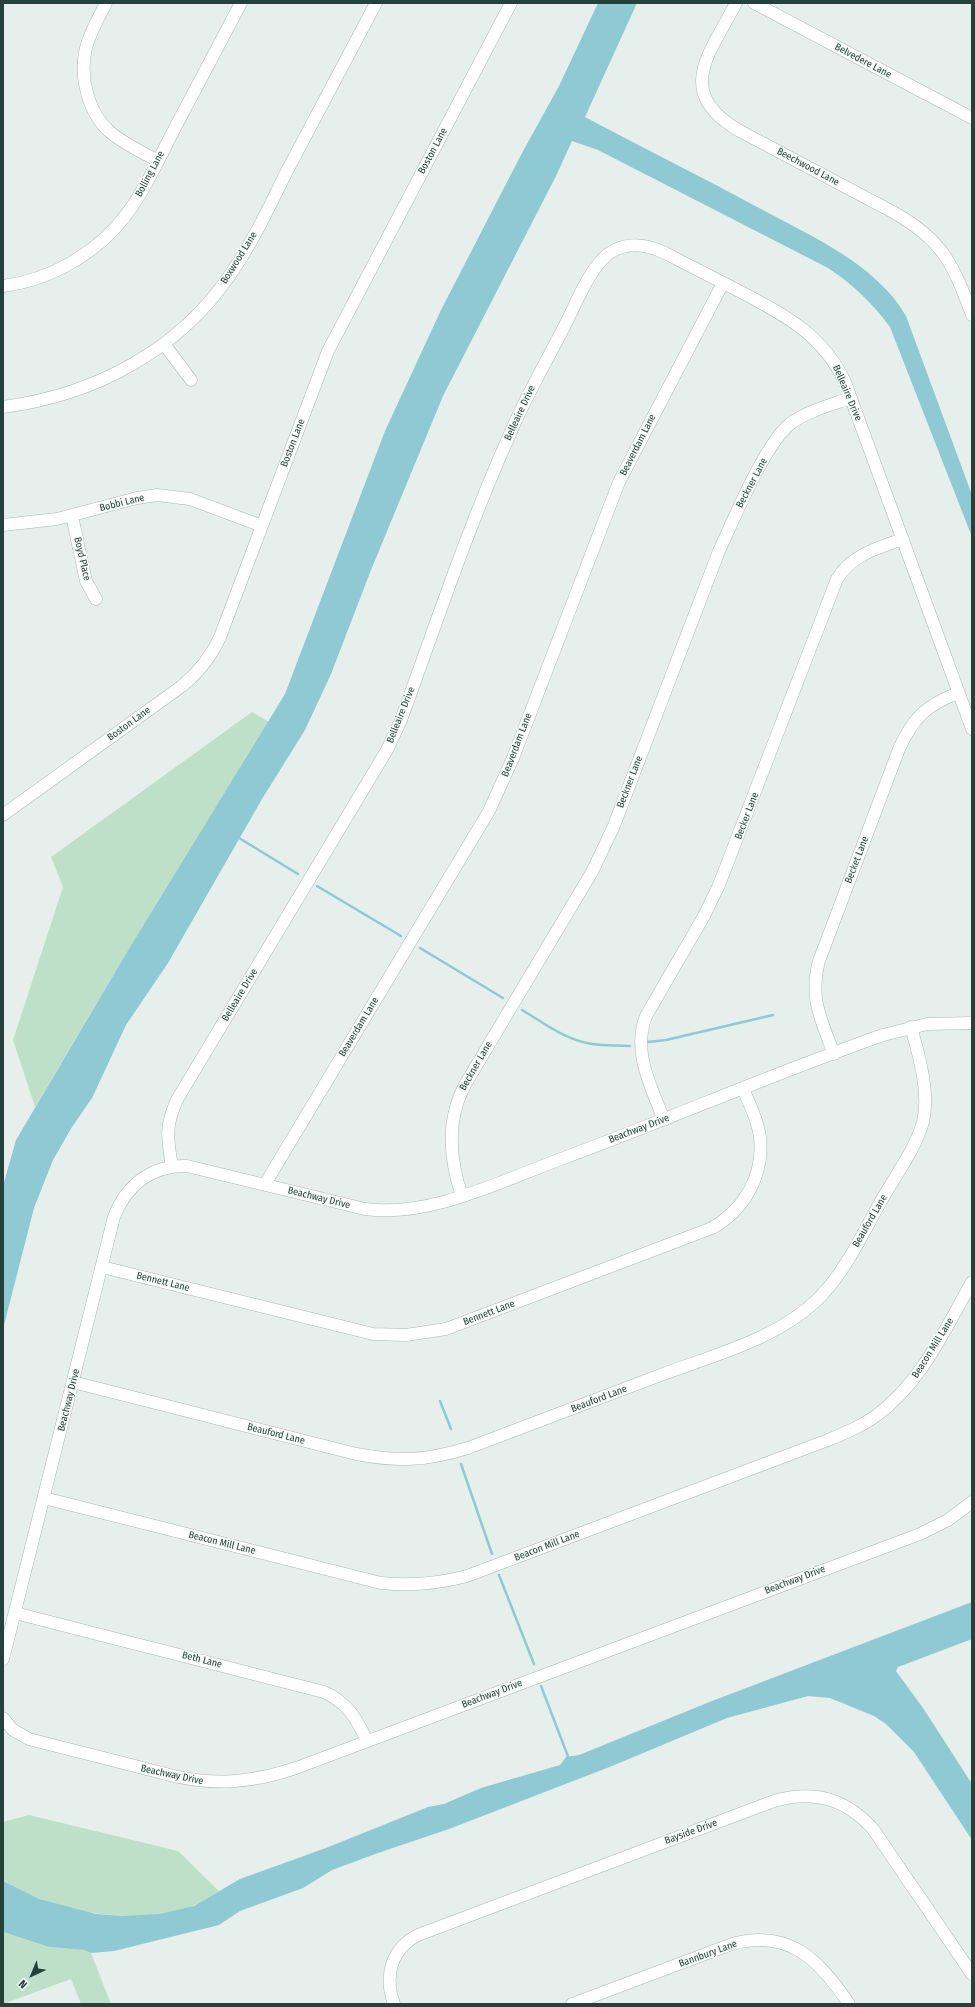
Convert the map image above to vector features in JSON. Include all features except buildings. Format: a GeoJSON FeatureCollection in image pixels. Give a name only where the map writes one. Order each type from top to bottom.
{"type":"FeatureCollection","features":[{"type":"Feature","properties":{"kind":"street"},"geometry":{"type":"LineString","coordinates":[[106,3],[90,37],[84,56],[84,73],[87,92],[97,116],[110,132],[158,161]]}},
{"type":"Feature","properties":{"kind":"street","name":"Bolling Lane"},"geometry":{"type":"LineString","coordinates":[[3,286],[33,280],[54,272],[73,262],[93,248],[111,232],[126,215],[158,161],[241,3]]}},
{"type":"Feature","properties":{"kind":"street","name":"Boxwood Lane"},"geometry":{"type":"LineString","coordinates":[[3,407],[44,400],[85,388],[125,369],[164,344],[206,305],[236,265],[376,3]]}},
{"type":"Feature","properties":{"kind":"street","name":"Boston Lane"},"geometry":{"type":"LineString","coordinates":[[3,815],[182,686],[201,669],[218,641],[330,347],[511,3]]}},
{"type":"Feature","properties":{"kind":"street","name":"Beechwood Lane"},"geometry":{"type":"LineString","coordinates":[[736,3],[710,51],[702,71],[701,82],[704,95],[712,111],[724,122],[738,130],[894,212],[918,227],[937,245],[952,265],[972,315]]}},
{"type":"Feature","properties":{"kind":"street","name":"Belvedere Lane"},"geometry":{"type":"LineString","coordinates":[[754,3],[972,118]]}},
{"type":"Feature","properties":{"kind":"street","name":"Belleaire Drive"},"geometry":{"type":"LineString","coordinates":[[172,1166],[167,1134],[169,1120],[174,1106],[389,745],[509,435],[540,372],[597,267],[604,258],[618,248],[631,245],[644,245],[665,252],[779,312],[810,334],[835,364],[850,398],[903,539],[972,729]]}},
{"type":"Feature","properties":{"kind":"street","name":"Beaverdam Lane"},"geometry":{"type":"LineString","coordinates":[[265,1184],[489,811],[513,758],[619,482],[723,283]]}},
{"type":"Feature","properties":{"kind":"street"},"geometry":{"type":"LineString","coordinates":[[164,344],[191,380]]}},
{"type":"Feature","properties":{"kind":"street","name":"Beckner Lane"},"geometry":{"type":"LineString","coordinates":[[462,1196],[453,1169],[451,1152],[452,1123],[458,1097],[592,872],[624,800],[719,551],[737,512],[768,452],[784,429],[804,416],[850,398]]}},
{"type":"Feature","properties":{"kind":"street","name":"Bobbi Lane"},"geometry":{"type":"LineString","coordinates":[[3,526],[29,524],[72,516],[137,498],[166,495],[190,499],[262,526]]}},
{"type":"Feature","properties":{"kind":"street","name":"Boyd Place"},"geometry":{"type":"LineString","coordinates":[[72,516],[86,581],[96,599]]}},
{"type":"Feature","properties":{"kind":"street","name":"Becker Lane"},"geometry":{"type":"LineString","coordinates":[[664,1120],[643,1062],[641,1033],[646,1016],[704,916],[719,885],[837,579],[848,565],[860,556],[903,539]]}},
{"type":"Feature","properties":{"kind":"street","name":"Becket Lane"},"geometry":{"type":"LineString","coordinates":[[834,1054],[815,1001],[815,981],[819,961],[899,749],[908,730],[918,717],[930,706],[958,693]]}},
{"type":"Feature","properties":{"kind":"street","name":"Beachway Drive"},"geometry":{"type":"LineString","coordinates":[[3,1659],[114,1217],[123,1197],[144,1177],[172,1166],[193,1167],[353,1206],[385,1211],[427,1207],[462,1196],[664,1120],[883,1035],[911,1027],[955,1022],[972,1023]]}},
{"type":"Feature","properties":{"kind":"street","name":"Beauford Lane"},"geometry":{"type":"LineString","coordinates":[[73,1382],[356,1454],[389,1459],[420,1460],[434,1458],[468,1448],[745,1343],[792,1320],[821,1296],[852,1252],[912,1148],[923,1121],[924,1097],[918,1054],[911,1027]]}},
{"type":"Feature","properties":{"kind":"street","name":"Bennett Lane"},"geometry":{"type":"LineString","coordinates":[[102,1267],[373,1334],[406,1335],[446,1329],[712,1228],[724,1221],[740,1206],[747,1195],[753,1184],[759,1164],[760,1138],[755,1118],[743,1089]]}},
{"type":"Feature","properties":{"kind":"street","name":"Beacon Mill Lane"},"geometry":{"type":"LineString","coordinates":[[44,1498],[380,1583],[427,1585],[452,1580],[467,1576],[828,1440],[876,1416],[911,1384],[972,1282]]}},
{"type":"Feature","properties":{"kind":"street","name":"Beachway Drive"},"geometry":{"type":"LineString","coordinates":[[3,1718],[18,1734],[36,1741],[174,1776],[206,1782],[235,1782],[265,1778],[920,1534],[948,1520],[972,1502]]}},
{"type":"Feature","properties":{"kind":"street","name":"Beth Lane"},"geometry":{"type":"LineString","coordinates":[[14,1613],[324,1692],[336,1698],[350,1710],[359,1723],[367,1741]]}},
{"type":"Feature","properties":{"kind":"street","name":"Bayside Drive"},"geometry":{"type":"LineString","coordinates":[[394,2004],[389,1984],[391,1966],[403,1946],[418,1935],[774,1801],[792,1796],[813,1796],[829,1799],[848,1808],[866,1820],[972,1974]]}},
{"type":"Feature","properties":{"kind":"street","name":"Bannbury Lane"},"geometry":{"type":"LineString","coordinates":[[572,2004],[732,1944],[755,1940],[773,1941],[790,1946],[813,1959],[830,1976],[849,2004]]}},
{"type":"Feature","properties":{"kind":"green space"},"geometry":{"type":"Polygon","coordinates":[[[252,712],[269,722],[127,952],[35,1107],[13,1040],[63,887],[51,857],[252,712]]]}},
{"type":"Feature","properties":{"kind":"green space"},"geometry":{"type":"Polygon","coordinates":[[[29,1815],[178,1851],[219,1891],[195,1905],[178,1911],[138,1916],[116,1916],[74,1910],[38,1899],[3,1881],[3,1822],[29,1815]]]}},
{"type":"Feature","properties":{"kind":"green space"},"geometry":{"type":"Polygon","coordinates":[[[3,1932],[49,1947],[84,1950],[91,1953],[111,2004],[81,2004],[71,1979],[3,2004],[3,1932]]]}},
{"type":"Feature","properties":{"kind":"water"},"geometry":{"type":"Polygon","coordinates":[[[598,3],[637,3],[585,117],[820,241],[860,266],[878,281],[906,316],[972,495],[972,537],[890,327],[877,310],[862,295],[828,268],[598,150],[572,141],[556,176],[443,396],[371,570],[331,674],[305,730],[262,799],[168,963],[126,1025],[92,1098],[72,1127],[53,1160],[34,1208],[3,1329],[3,1186],[16,1140],[127,952],[285,694],[385,431],[441,310],[522,153],[559,86],[598,3]]]}},
{"type":"Feature","properties":{"kind":"water"},"geometry":{"type":"Polygon","coordinates":[[[972,1602],[972,1639],[898,1667],[896,1671],[923,1708],[972,1784],[972,1840],[914,1752],[886,1724],[874,1716],[830,1698],[808,1696],[727,1718],[612,1766],[449,1829],[332,1870],[303,1888],[240,1911],[219,1925],[114,1951],[91,1953],[84,1950],[49,1947],[3,1932],[3,1881],[39,1899],[96,1914],[122,1916],[160,1914],[194,1906],[240,1879],[326,1848],[428,1807],[444,1804],[481,1788],[560,1765],[566,1757],[579,1755],[712,1701],[972,1602]]]}},
{"type":"Feature","properties":{"kind":"waterway"},"geometry":{"type":"LineString","coordinates":[[239,838],[298,874]]}},
{"type":"Feature","properties":{"kind":"waterway"},"geometry":{"type":"LineString","coordinates":[[317,886],[401,936]]}},
{"type":"Feature","properties":{"kind":"waterway"},"geometry":{"type":"LineString","coordinates":[[420,948],[503,998]]}},
{"type":"Feature","properties":{"kind":"waterway"},"geometry":{"type":"LineString","coordinates":[[522,1010],[556,1031],[574,1039],[598,1045],[630,1046]]}},
{"type":"Feature","properties":{"kind":"waterway"},"geometry":{"type":"LineString","coordinates":[[648,1042],[666,1040],[773,1015]]}},
{"type":"Feature","properties":{"kind":"waterway"},"geometry":{"type":"LineString","coordinates":[[440,1401],[451,1429]]}},
{"type":"Feature","properties":{"kind":"waterway"},"geometry":{"type":"LineString","coordinates":[[461,1464],[492,1554]]}},
{"type":"Feature","properties":{"kind":"waterway"},"geometry":{"type":"LineString","coordinates":[[499,1575],[534,1664]]}},
{"type":"Feature","properties":{"kind":"waterway"},"geometry":{"type":"LineString","coordinates":[[541,1686],[569,1759]]}}]}
